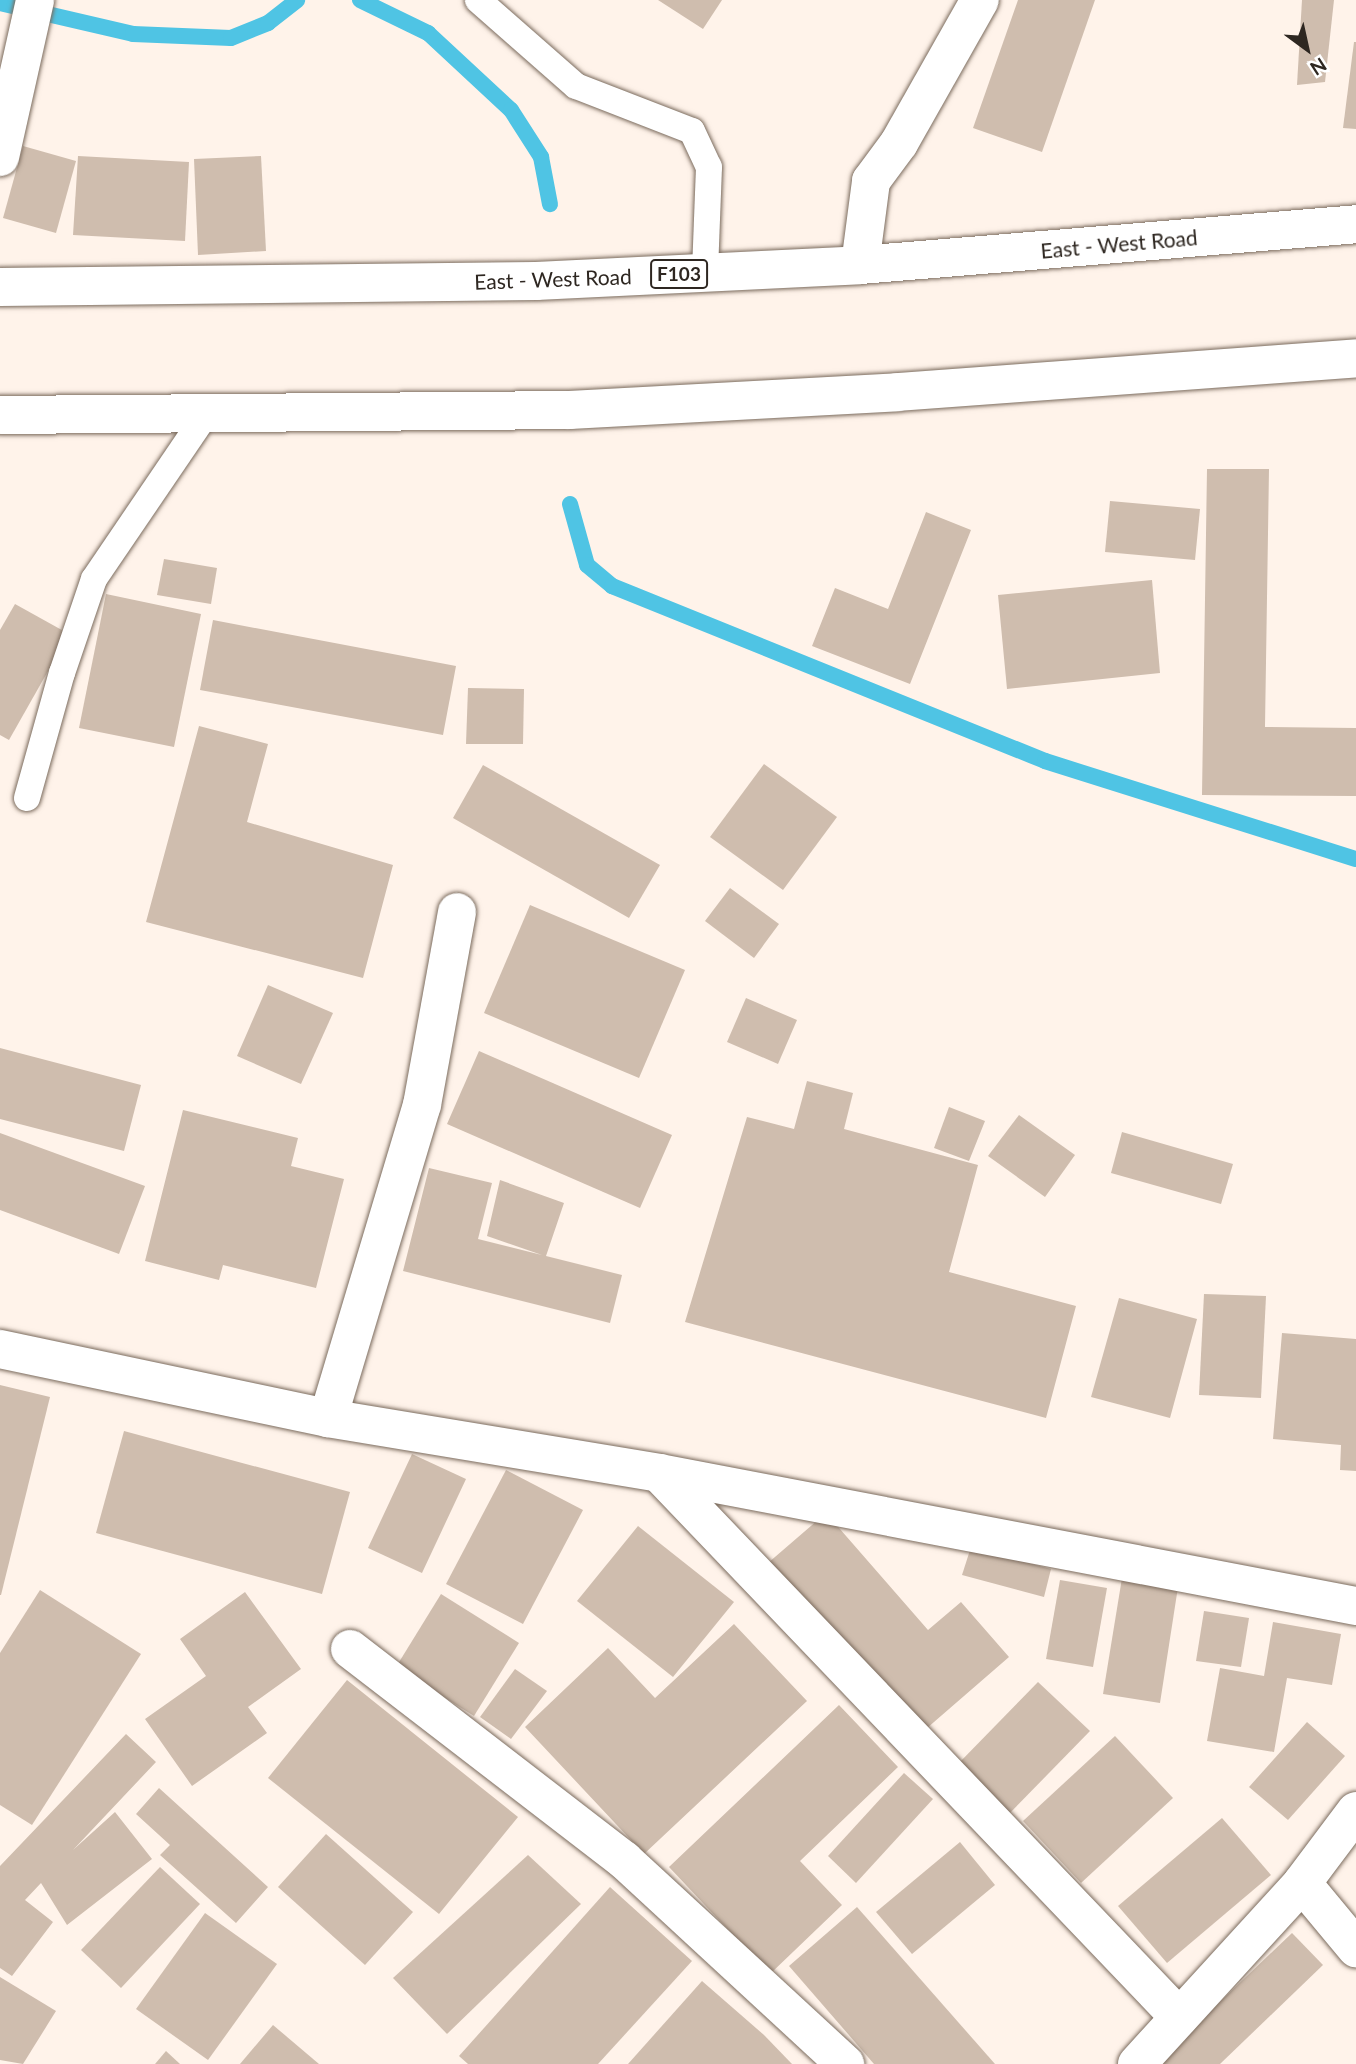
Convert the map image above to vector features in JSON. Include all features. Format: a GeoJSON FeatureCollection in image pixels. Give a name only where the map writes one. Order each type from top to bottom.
{"type":"FeatureCollection","features":[{"type":"Feature","properties":{"kind":"street"},"geometry":{"type":"LineString","coordinates":[[0,158],[35,0]]}},
{"type":"Feature","properties":{"kind":"street"},"geometry":{"type":"LineString","coordinates":[[860,265],[871,181],[899,143],[980,0]]}},
{"type":"Feature","properties":{"kind":"street","name":"East - West Road"},"geometry":{"type":"LineString","coordinates":[[0,286],[536,281],[860,265],[1356,225]]}},
{"type":"Feature","properties":{"kind":"street"},"geometry":{"type":"LineString","coordinates":[[0,415],[570,410],[898,392],[1356,358]]}},
{"type":"Feature","properties":{"kind":"street"},"geometry":{"type":"LineString","coordinates":[[328,1418],[422,1105],[457,912]]}},
{"type":"Feature","properties":{"kind":"street"},"geometry":{"type":"LineString","coordinates":[[0,1349],[328,1418],[659,1473],[1356,1606]]}},
{"type":"Feature","properties":{"kind":"street"},"geometry":{"type":"LineString","coordinates":[[659,1473],[1179,2017]]}},
{"type":"Feature","properties":{"kind":"street"},"geometry":{"type":"LineString","coordinates":[[350,1649],[624,1860],[845,2064]]}},
{"type":"Feature","properties":{"kind":"street"},"geometry":{"type":"LineString","coordinates":[[1137,2064],[1302,1883],[1356,1811]]}},
{"type":"Feature","properties":{"kind":"street"},"geometry":{"type":"LineString","coordinates":[[1302,1883],[1356,1948]]}},
{"type":"Feature","properties":{"kind":"lane"},"geometry":{"type":"LineString","coordinates":[[478,0],[576,86],[692,131],[709,167],[705,272]]}},
{"type":"Feature","properties":{"kind":"lane"},"geometry":{"type":"LineString","coordinates":[[27,798],[62,673],[94,579],[206,414]]}},
{"type":"Feature","properties":{"kind":"building"},"geometry":{"type":"Polygon","coordinates":[[[658,0],[722,0],[703,29],[658,0]]]}},
{"type":"Feature","properties":{"kind":"building"},"geometry":{"type":"Polygon","coordinates":[[[1018,0],[1095,0],[1042,152],[973,128],[1018,0]]]}},
{"type":"Feature","properties":{"kind":"building"},"geometry":{"type":"Polygon","coordinates":[[[1302,0],[1334,0],[1325,82],[1297,85],[1302,0]]]}},
{"type":"Feature","properties":{"kind":"building"},"geometry":{"type":"Polygon","coordinates":[[[1356,42],[1356,129],[1343,128],[1356,42]]]}},
{"type":"Feature","properties":{"kind":"building"},"geometry":{"type":"Polygon","coordinates":[[[23,146],[76,161],[56,233],[3,218],[23,146]]]}},
{"type":"Feature","properties":{"kind":"building"},"geometry":{"type":"Polygon","coordinates":[[[78,156],[189,162],[185,241],[73,235],[78,156]]]}},
{"type":"Feature","properties":{"kind":"building"},"geometry":{"type":"Polygon","coordinates":[[[261,156],[266,251],[198,255],[194,159],[261,156]]]}},
{"type":"Feature","properties":{"kind":"building"},"geometry":{"type":"Polygon","coordinates":[[[1207,469],[1269,469],[1265,727],[1356,728],[1356,796],[1202,795],[1207,469]]]}},
{"type":"Feature","properties":{"kind":"building"},"geometry":{"type":"Polygon","coordinates":[[[1110,501],[1200,509],[1195,560],[1105,552],[1110,501]]]}},
{"type":"Feature","properties":{"kind":"building"},"geometry":{"type":"Polygon","coordinates":[[[926,512],[971,530],[910,684],[812,646],[835,588],[888,609],[926,512]]]}},
{"type":"Feature","properties":{"kind":"building"},"geometry":{"type":"Polygon","coordinates":[[[164,559],[217,568],[211,604],[157,595],[164,559]]]}},
{"type":"Feature","properties":{"kind":"building"},"geometry":{"type":"Polygon","coordinates":[[[1152,580],[1160,673],[1007,689],[998,595],[1152,580]]]}},
{"type":"Feature","properties":{"kind":"building"},"geometry":{"type":"Polygon","coordinates":[[[106,594],[201,614],[174,747],[79,728],[106,594]]]}},
{"type":"Feature","properties":{"kind":"building"},"geometry":{"type":"Polygon","coordinates":[[[15,604],[69,634],[9,740],[0,735],[0,630],[15,604]]]}},
{"type":"Feature","properties":{"kind":"building"},"geometry":{"type":"Polygon","coordinates":[[[213,620],[456,666],[443,735],[200,690],[213,620]]]}},
{"type":"Feature","properties":{"kind":"building"},"geometry":{"type":"Polygon","coordinates":[[[468,688],[524,689],[523,744],[466,744],[468,688]]]}},
{"type":"Feature","properties":{"kind":"building"},"geometry":{"type":"Polygon","coordinates":[[[199,726],[268,744],[247,822],[393,865],[363,978],[146,922],[199,726]]]}},
{"type":"Feature","properties":{"kind":"building"},"geometry":{"type":"Polygon","coordinates":[[[764,764],[837,817],[783,890],[710,837],[764,764]]]}},
{"type":"Feature","properties":{"kind":"building"},"geometry":{"type":"Polygon","coordinates":[[[483,765],[660,865],[629,918],[453,818],[483,765]]]}},
{"type":"Feature","properties":{"kind":"building"},"geometry":{"type":"Polygon","coordinates":[[[730,888],[779,924],[754,958],[705,921],[730,888]]]}},
{"type":"Feature","properties":{"kind":"building"},"geometry":{"type":"Polygon","coordinates":[[[530,905],[685,970],[639,1078],[484,1013],[530,905]]]}},
{"type":"Feature","properties":{"kind":"building"},"geometry":{"type":"Polygon","coordinates":[[[268,985],[333,1013],[301,1084],[237,1056],[268,985]]]}},
{"type":"Feature","properties":{"kind":"building"},"geometry":{"type":"Polygon","coordinates":[[[746,998],[797,1020],[778,1064],[727,1042],[746,998]]]}},
{"type":"Feature","properties":{"kind":"building"},"geometry":{"type":"Polygon","coordinates":[[[0,1048],[141,1085],[124,1151],[0,1119],[0,1048]]]}},
{"type":"Feature","properties":{"kind":"building"},"geometry":{"type":"Polygon","coordinates":[[[479,1051],[672,1135],[640,1208],[447,1124],[479,1051]]]}},
{"type":"Feature","properties":{"kind":"building"},"geometry":{"type":"Polygon","coordinates":[[[807,1081],[853,1093],[844,1129],[978,1165],[949,1272],[1076,1306],[1046,1418],[685,1322],[747,1117],[794,1129],[807,1081]]]}},
{"type":"Feature","properties":{"kind":"building"},"geometry":{"type":"Polygon","coordinates":[[[949,1107],[985,1121],[969,1161],[934,1148],[949,1107]]]}},
{"type":"Feature","properties":{"kind":"building"},"geometry":{"type":"Polygon","coordinates":[[[183,1110],[298,1138],[291,1166],[344,1179],[316,1288],[223,1265],[219,1280],[145,1261],[183,1110]]]}},
{"type":"Feature","properties":{"kind":"building"},"geometry":{"type":"Polygon","coordinates":[[[1019,1115],[1075,1155],[1045,1197],[988,1156],[1019,1115]]]}},
{"type":"Feature","properties":{"kind":"building"},"geometry":{"type":"Polygon","coordinates":[[[1122,1132],[1233,1164],[1221,1204],[1111,1173],[1122,1132]]]}},
{"type":"Feature","properties":{"kind":"building"},"geometry":{"type":"Polygon","coordinates":[[[0,1133],[145,1186],[119,1254],[0,1210],[0,1133]]]}},
{"type":"Feature","properties":{"kind":"building"},"geometry":{"type":"Polygon","coordinates":[[[429,1168],[492,1183],[478,1239],[542,1255],[487,1236],[500,1180],[564,1203],[546,1256],[622,1275],[610,1323],[403,1271],[429,1168]]]}},
{"type":"Feature","properties":{"kind":"building"},"geometry":{"type":"Polygon","coordinates":[[[1204,1294],[1266,1296],[1261,1398],[1199,1395],[1204,1294]]]}},
{"type":"Feature","properties":{"kind":"building"},"geometry":{"type":"Polygon","coordinates":[[[1119,1298],[1197,1319],[1170,1418],[1091,1397],[1119,1298]]]}},
{"type":"Feature","properties":{"kind":"building"},"geometry":{"type":"Polygon","coordinates":[[[1282,1333],[1356,1339],[1356,1471],[1340,1470],[1341,1445],[1273,1439],[1282,1333]]]}},
{"type":"Feature","properties":{"kind":"building"},"geometry":{"type":"Polygon","coordinates":[[[0,1385],[50,1397],[1,1595],[0,1595],[0,1385]]]}},
{"type":"Feature","properties":{"kind":"building"},"geometry":{"type":"Polygon","coordinates":[[[124,1431],[350,1492],[322,1594],[96,1533],[124,1431]]]}},
{"type":"Feature","properties":{"kind":"building"},"geometry":{"type":"Polygon","coordinates":[[[412,1454],[466,1479],[422,1573],[368,1548],[412,1454]]]}},
{"type":"Feature","properties":{"kind":"building"},"geometry":{"type":"Polygon","coordinates":[[[506,1470],[583,1510],[523,1624],[446,1584],[506,1470]]]}},
{"type":"Feature","properties":{"kind":"building"},"geometry":{"type":"Polygon","coordinates":[[[826,1513],[928,1630],[961,1602],[1009,1657],[919,1735],[768,1563],[826,1513]]]}},
{"type":"Feature","properties":{"kind":"building"},"geometry":{"type":"Polygon","coordinates":[[[638,1526],[734,1602],[673,1677],[577,1601],[638,1526]]]}},
{"type":"Feature","properties":{"kind":"building"},"geometry":{"type":"Polygon","coordinates":[[[971,1547],[1051,1569],[1044,1597],[962,1575],[971,1547]]]}},
{"type":"Feature","properties":{"kind":"building"},"geometry":{"type":"Polygon","coordinates":[[[1122,1578],[1178,1587],[1160,1703],[1103,1694],[1122,1578]]]}},
{"type":"Feature","properties":{"kind":"building"},"geometry":{"type":"Polygon","coordinates":[[[1060,1580],[1107,1588],[1093,1667],[1046,1659],[1060,1580]]]}},
{"type":"Feature","properties":{"kind":"building"},"geometry":{"type":"Polygon","coordinates":[[[40,1590],[141,1654],[32,1825],[0,1805],[0,1653],[40,1590]]]}},
{"type":"Feature","properties":{"kind":"building"},"geometry":{"type":"Polygon","coordinates":[[[245,1592],[301,1669],[248,1707],[267,1733],[192,1786],[145,1719],[206,1676],[180,1639],[245,1592]]]}},
{"type":"Feature","properties":{"kind":"building"},"geometry":{"type":"Polygon","coordinates":[[[441,1594],[519,1643],[474,1716],[396,1667],[441,1594]]]}},
{"type":"Feature","properties":{"kind":"building"},"geometry":{"type":"Polygon","coordinates":[[[1204,1611],[1249,1618],[1241,1667],[1196,1661],[1204,1611]]]}},
{"type":"Feature","properties":{"kind":"building"},"geometry":{"type":"Polygon","coordinates":[[[1273,1622],[1341,1634],[1332,1685],[1287,1678],[1274,1752],[1207,1741],[1220,1668],[1264,1676],[1273,1622]]]}},
{"type":"Feature","properties":{"kind":"building"},"geometry":{"type":"Polygon","coordinates":[[[734,1624],[807,1701],[644,1854],[525,1727],[608,1648],[655,1698],[734,1624]]]}},
{"type":"Feature","properties":{"kind":"building"},"geometry":{"type":"Polygon","coordinates":[[[515,1669],[547,1691],[511,1739],[480,1717],[515,1669]]]}},
{"type":"Feature","properties":{"kind":"building"},"geometry":{"type":"Polygon","coordinates":[[[347,1680],[518,1817],[439,1914],[268,1778],[347,1680]]]}},
{"type":"Feature","properties":{"kind":"building"},"geometry":{"type":"Polygon","coordinates":[[[1038,1682],[1090,1731],[1009,1814],[957,1765],[1038,1682]]]}},
{"type":"Feature","properties":{"kind":"building"},"geometry":{"type":"Polygon","coordinates":[[[839,1705],[898,1767],[800,1861],[842,1905],[770,1974],[669,1867],[839,1705]]]}},
{"type":"Feature","properties":{"kind":"building"},"geometry":{"type":"Polygon","coordinates":[[[1307,1722],[1345,1756],[1288,1820],[1249,1787],[1307,1722]]]}},
{"type":"Feature","properties":{"kind":"building"},"geometry":{"type":"Polygon","coordinates":[[[126,1734],[156,1762],[73,1850],[115,1812],[152,1859],[67,1925],[41,1883],[25,1900],[53,1922],[12,1976],[0,1968],[0,1866],[126,1734]]]}},
{"type":"Feature","properties":{"kind":"building"},"geometry":{"type":"Polygon","coordinates":[[[1115,1736],[1173,1798],[1081,1883],[1023,1821],[1115,1736]]]}},
{"type":"Feature","properties":{"kind":"building"},"geometry":{"type":"Polygon","coordinates":[[[904,1773],[933,1799],[856,1883],[828,1856],[904,1773]]]}},
{"type":"Feature","properties":{"kind":"building"},"geometry":{"type":"Polygon","coordinates":[[[159,1788],[268,1887],[236,1923],[160,1855],[170,1845],[136,1814],[159,1788]]]}},
{"type":"Feature","properties":{"kind":"building"},"geometry":{"type":"Polygon","coordinates":[[[1222,1818],[1271,1875],[1167,1963],[1118,1906],[1222,1818]]]}},
{"type":"Feature","properties":{"kind":"building"},"geometry":{"type":"Polygon","coordinates":[[[326,1834],[413,1912],[365,1965],[278,1887],[326,1834]]]}},
{"type":"Feature","properties":{"kind":"building"},"geometry":{"type":"Polygon","coordinates":[[[960,1842],[995,1885],[912,1954],[876,1912],[960,1842]]]}},
{"type":"Feature","properties":{"kind":"building"},"geometry":{"type":"Polygon","coordinates":[[[528,1855],[581,1904],[447,2034],[393,1978],[528,1855]]]}},
{"type":"Feature","properties":{"kind":"building"},"geometry":{"type":"Polygon","coordinates":[[[160,1867],[200,1904],[121,1988],[81,1950],[160,1867]]]}},
{"type":"Feature","properties":{"kind":"building"},"geometry":{"type":"Polygon","coordinates":[[[610,1887],[692,1961],[598,2064],[468,2064],[459,2056],[610,1887]]]}},
{"type":"Feature","properties":{"kind":"building"},"geometry":{"type":"Polygon","coordinates":[[[857,1907],[995,2064],[874,2064],[789,1966],[857,1907]]]}},
{"type":"Feature","properties":{"kind":"building"},"geometry":{"type":"Polygon","coordinates":[[[205,1913],[277,1964],[208,2060],[136,2009],[205,1913]]]}},
{"type":"Feature","properties":{"kind":"building"},"geometry":{"type":"Polygon","coordinates":[[[1292,1933],[1323,1965],[1220,2064],[1155,2064],[1292,1933]]]}},
{"type":"Feature","properties":{"kind":"building"},"geometry":{"type":"Polygon","coordinates":[[[0,1977],[56,2011],[23,2064],[0,2060],[0,1977]]]}},
{"type":"Feature","properties":{"kind":"building"},"geometry":{"type":"Polygon","coordinates":[[[702,1981],[764,2035],[792,2064],[628,2064],[702,1981]]]}},
{"type":"Feature","properties":{"kind":"building"},"geometry":{"type":"Polygon","coordinates":[[[273,2025],[319,2064],[240,2064],[273,2025]]]}},
{"type":"Feature","properties":{"kind":"building"},"geometry":{"type":"Polygon","coordinates":[[[166,2051],[180,2064],[155,2064],[166,2051]]]}},
{"type":"Feature","properties":{"kind":"waterway"},"geometry":{"type":"LineString","coordinates":[[0,3],[133,34],[231,38],[268,23],[297,0]]}},
{"type":"Feature","properties":{"kind":"waterway"},"geometry":{"type":"LineString","coordinates":[[360,0],[428,33],[511,110],[541,157],[550,204]]}},
{"type":"Feature","properties":{"kind":"waterway"},"geometry":{"type":"LineString","coordinates":[[570,504],[587,565],[612,586],[1045,761],[1356,859]]}}]}
